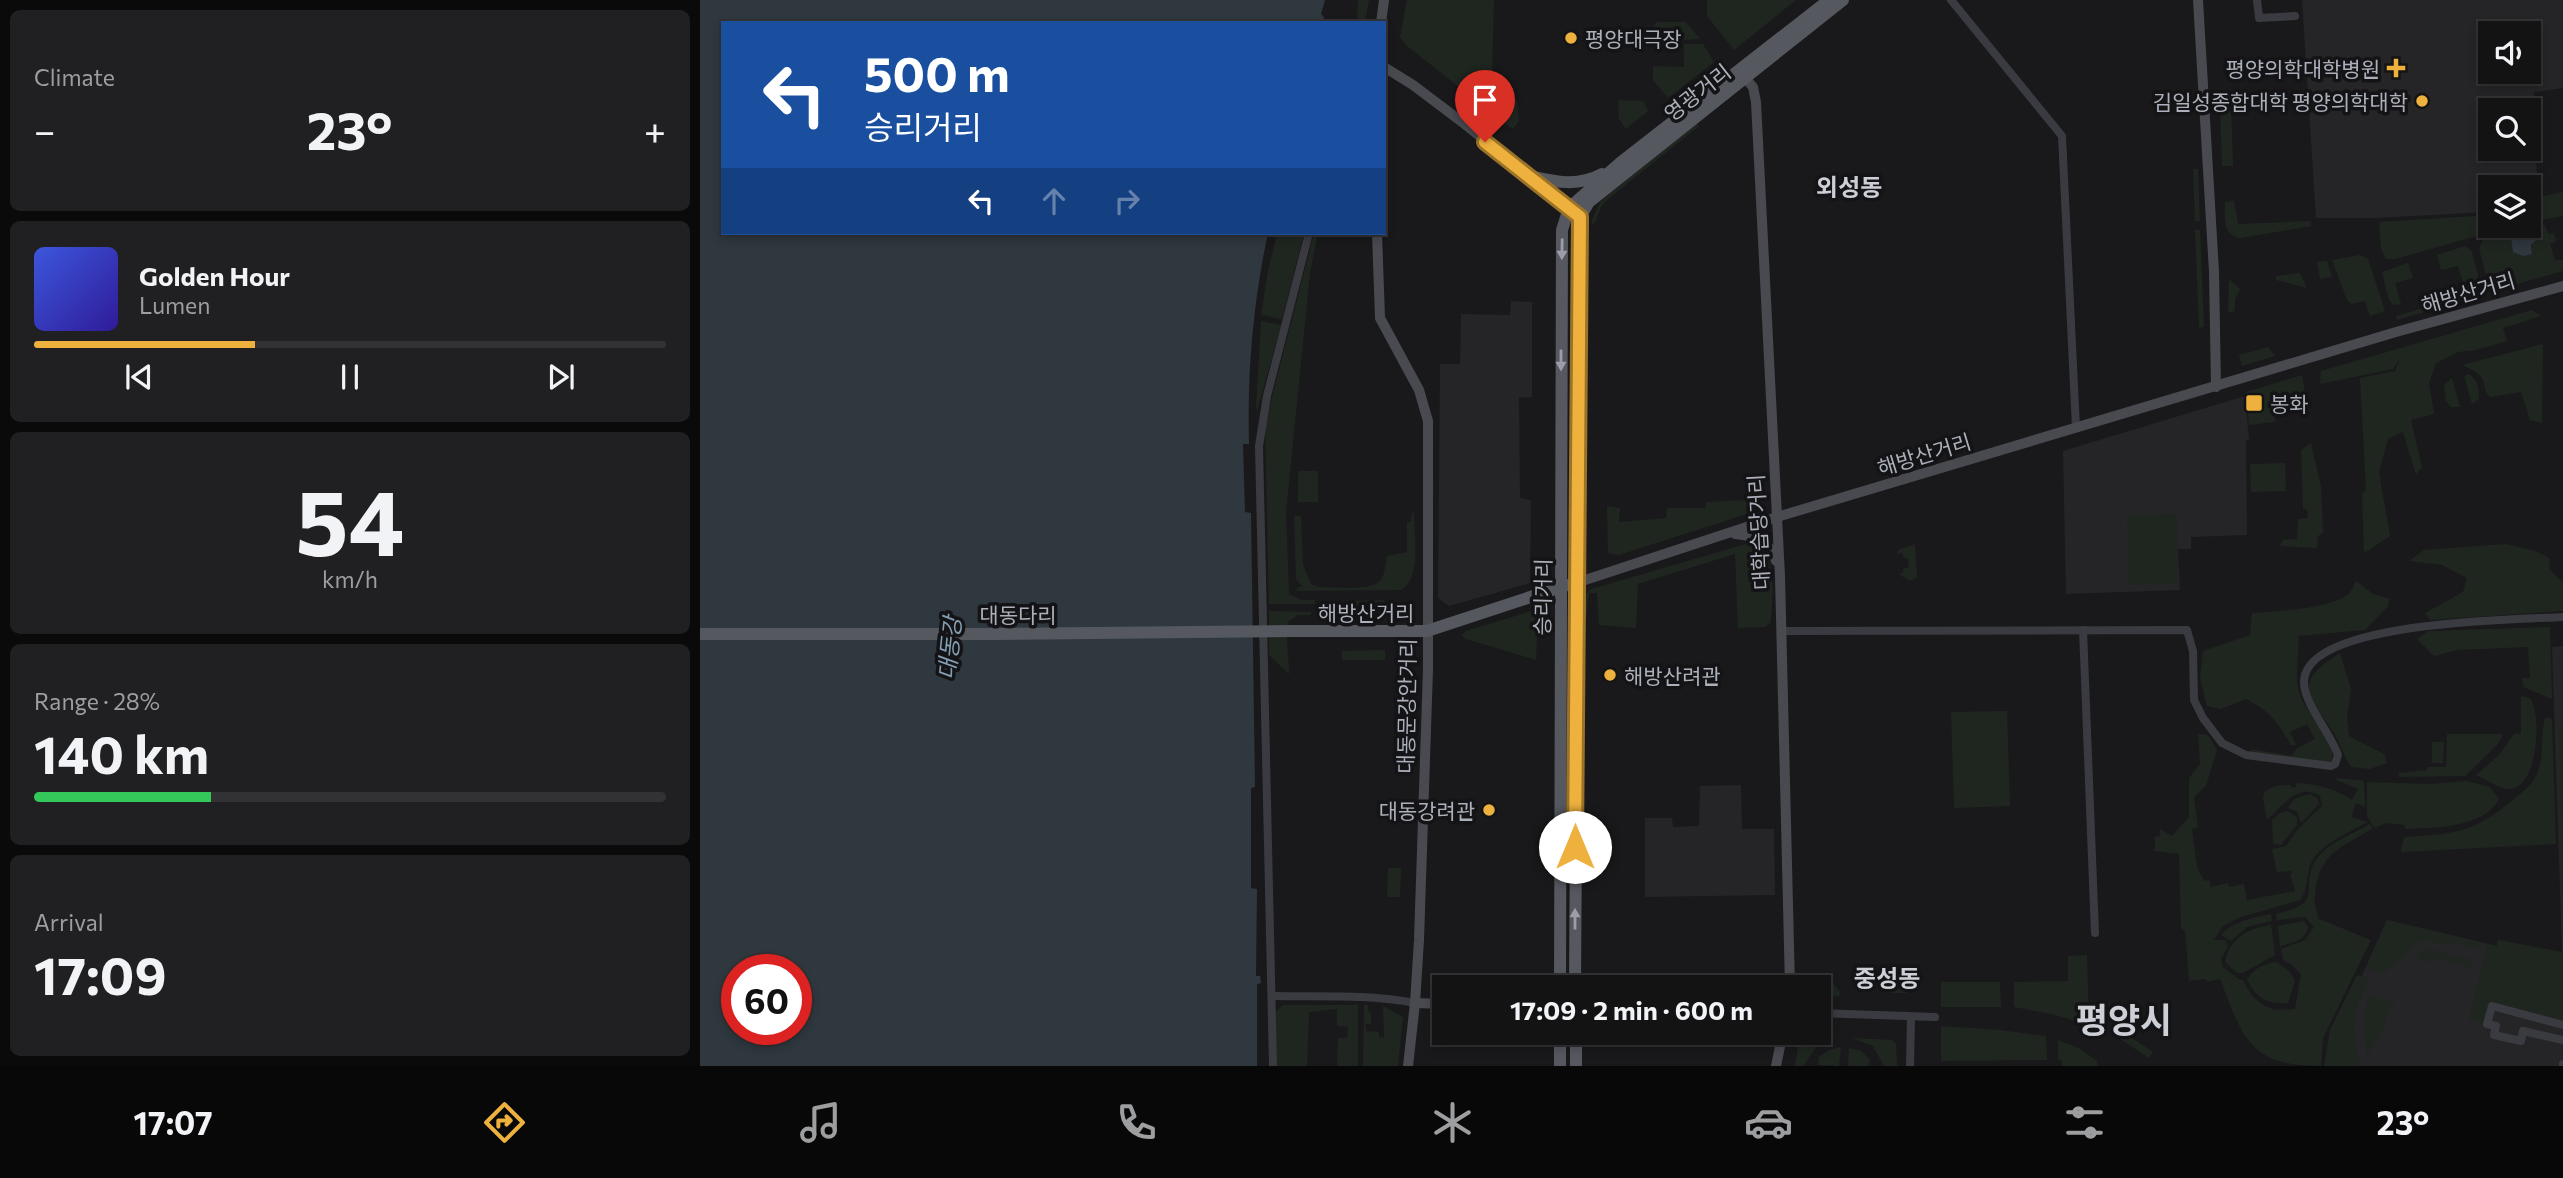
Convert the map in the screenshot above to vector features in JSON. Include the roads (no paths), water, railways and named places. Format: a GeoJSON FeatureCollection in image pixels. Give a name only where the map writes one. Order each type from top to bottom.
{"type":"FeatureCollection","features":[{"type":"Feature","properties":{"kind":"main road"},"geometry":{"type":"LineString","coordinates":[[1381,21],[1384,0]]}},
{"type":"Feature","properties":{"kind":"main road","name":"영광거리"},"geometry":{"type":"LineString","coordinates":[[1569,208],[1620,163],[1829,0]]}},
{"type":"Feature","properties":{"kind":"main road","name":"영광거리"},"geometry":{"type":"LineString","coordinates":[[1580,217],[1589,202],[1843,0]]}},
{"type":"Feature","properties":{"kind":"main road"},"geometry":{"type":"LineString","coordinates":[[2198,0],[2214,272],[2216,387]]}},
{"type":"Feature","properties":{"kind":"main road"},"geometry":{"type":"LineString","coordinates":[[1386,68],[1455,117],[1580,217]]}},
{"type":"Feature","properties":{"kind":"main road","name":"대학습당거리"},"geometry":{"type":"LineString","coordinates":[[1745,78],[1754,92],[1759,141],[1780,576],[1790,975]]}},
{"type":"Feature","properties":{"kind":"main road"},"geometry":{"type":"LineString","coordinates":[[1525,175],[1572,183],[1599,176],[1620,163]]}},
{"type":"Feature","properties":{"kind":"main road","name":"승리거리"},"geometry":{"type":"LineString","coordinates":[[1560,975],[1562,230],[1569,208]]}},
{"type":"Feature","properties":{"kind":"main road","name":"승리거리"},"geometry":{"type":"LineString","coordinates":[[1575,975],[1580,217]]}},
{"type":"Feature","properties":{"kind":"main road","name":"대동문강안거리"},"geometry":{"type":"LineString","coordinates":[[1377,235],[1380,318],[1419,390],[1428,421],[1428,669],[1415,1003],[1408,1066]]}},
{"type":"Feature","properties":{"kind":"main road","name":"해방산거리"},"geometry":{"type":"LineString","coordinates":[[1294,631],[1427,631],[1777,517],[2489,305],[2563,286]]}},
{"type":"Feature","properties":{"kind":"main road"},"geometry":{"type":"LineString","coordinates":[[1729,533],[1752,536],[1768,544],[1780,576]]}},
{"type":"Feature","properties":{"kind":"main road","name":"대동다리"},"geometry":{"type":"LineString","coordinates":[[700,634],[1294,631]]}},
{"type":"Feature","properties":{"kind":"main road"},"geometry":{"type":"LineString","coordinates":[[1415,1003],[1432,1004]]}},
{"type":"Feature","properties":{"kind":"main road"},"geometry":{"type":"LineString","coordinates":[[1560,1045],[1560,1066]]}},
{"type":"Feature","properties":{"kind":"main road"},"geometry":{"type":"LineString","coordinates":[[1576,1045],[1576,1066]]}},
{"type":"Feature","properties":{"kind":"main road"},"geometry":{"type":"LineString","coordinates":[[1776,1066],[1780,1045]]}},
{"type":"Feature","properties":{"kind":"street"},"geometry":{"type":"LineString","coordinates":[[1951,0],[2062,136],[2076,428]]}},
{"type":"Feature","properties":{"kind":"street"},"geometry":{"type":"LineString","coordinates":[[2258,0],[2259,18],[2295,16]]}},
{"type":"Feature","properties":{"kind":"street"},"geometry":{"type":"LineString","coordinates":[[1273,1066],[1259,446],[1267,396],[1308,235]]}},
{"type":"Feature","properties":{"kind":"street"},"geometry":{"type":"LineString","coordinates":[[1782,631],[2187,629],[2193,651],[2194,700],[2203,718],[2222,743],[2239,752],[2258,757],[2331,766],[2335,764],[2338,755],[2328,730],[2306,693],[2304,679],[2307,671],[2329,650],[2348,641],[2410,628],[2563,617]]}},
{"type":"Feature","properties":{"kind":"street"},"geometry":{"type":"LineString","coordinates":[[2083,630],[2095,933]]}},
{"type":"Feature","properties":{"kind":"street"},"geometry":{"type":"LineString","coordinates":[[1272,996],[1357,997],[1415,1003]]}},
{"type":"Feature","properties":{"kind":"street"},"geometry":{"type":"LineString","coordinates":[[2563,1025],[2492,1006],[2487,1024],[2496,1026],[2494,1035],[2521,1041],[2524,1031],[2563,1040]]}},
{"type":"Feature","properties":{"kind":"street"},"geometry":{"type":"LineString","coordinates":[[1831,1014],[1935,1017]]}},
{"type":"Feature","properties":{"kind":"street"},"geometry":{"type":"LineString","coordinates":[[1910,1066],[1911,1017]]}},
{"type":"Feature","properties":{"kind":"water","name":"대동강"},"geometry":{"type":"Polygon","coordinates":[[[700,0],[1325,0],[1321,14],[1324,17],[1323,21],[721,21],[721,235],[1268,235],[1252,338],[1249,444],[1243,444],[1245,512],[1251,513],[1255,787],[1251,788],[1251,888],[1257,889],[1256,976],[1260,976],[1261,983],[1257,984],[1257,1066],[700,1066],[700,0]]]}},
{"type":"Feature","properties":{"kind":"water"},"geometry":{"type":"Polygon","coordinates":[[[2511,238],[2537,239],[2531,245],[2532,254],[2523,256],[2513,252],[2511,238]]]}},
{"type":"Feature","properties":{"kind":"place","name":"평양대극장"},"geometry":{"type":"Point","coordinates":[1571,38]}},
{"type":"Feature","properties":{"kind":"place","name":"평양의학대학병원"},"geometry":{"type":"Point","coordinates":[2396,68]}},
{"type":"Feature","properties":{"kind":"place","name":"김일성종합대학 평양의학대학"},"geometry":{"type":"Point","coordinates":[2422,101]}},
{"type":"Feature","properties":{"kind":"place","name":"봉화"},"geometry":{"type":"Point","coordinates":[2254,403]}},
{"type":"Feature","properties":{"kind":"place","name":"해방산려관"},"geometry":{"type":"Point","coordinates":[1610,675]}},
{"type":"Feature","properties":{"kind":"place","name":"대동강려관"},"geometry":{"type":"Point","coordinates":[1489,810]}},
{"type":"Feature","properties":{"kind":"district","name":"외성동"},"geometry":{"type":"Point","coordinates":[1849,186]}},
{"type":"Feature","properties":{"kind":"district","name":"중성동"},"geometry":{"type":"Point","coordinates":[1887,977]}},
{"type":"Feature","properties":{"kind":"district","name":"평양시"},"geometry":{"type":"Point","coordinates":[2124,1018]}}]}
